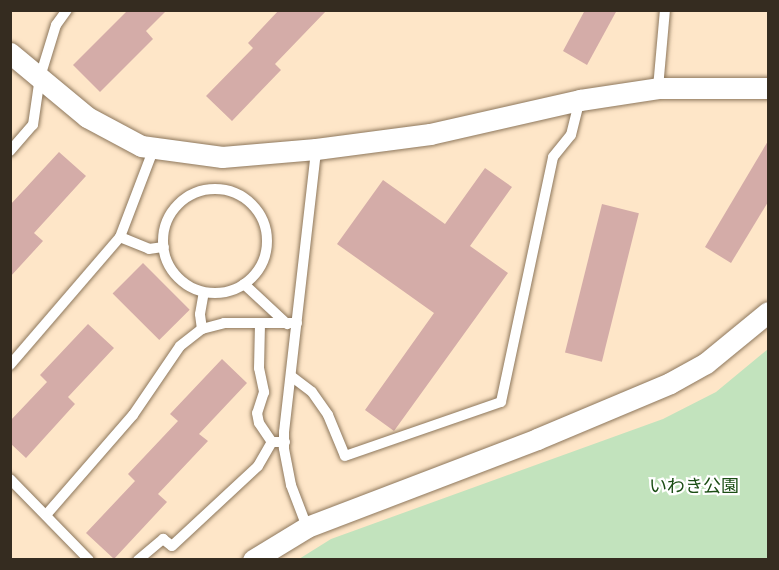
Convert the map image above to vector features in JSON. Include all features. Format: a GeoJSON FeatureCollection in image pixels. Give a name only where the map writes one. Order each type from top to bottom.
{"type":"FeatureCollection","features":[{"type":"Feature","properties":{"kind":"street"},"geometry":{"type":"LineString","coordinates":[[10,53],[87,117],[141,146],[222,157],[316,149],[430,134],[580,100],[658,88],[768,88]]}},
{"type":"Feature","properties":{"kind":"street"},"geometry":{"type":"LineString","coordinates":[[253,560],[307,527],[537,439],[670,383],[706,363],[768,312]]}},
{"type":"Feature","properties":{"kind":"lane"},"geometry":{"type":"LineString","coordinates":[[10,151],[33,125],[40,77],[56,25],[67,10]]}},
{"type":"Feature","properties":{"kind":"lane"},"geometry":{"type":"LineString","coordinates":[[658,88],[665,10]]}},
{"type":"Feature","properties":{"kind":"lane"},"geometry":{"type":"LineString","coordinates":[[291,376],[312,392],[345,456],[501,402],[553,157],[571,135],[580,100]]}},
{"type":"Feature","properties":{"kind":"lane"},"geometry":{"type":"LineString","coordinates":[[10,365],[120,237],[154,148]]}},
{"type":"Feature","properties":{"kind":"lane"},"geometry":{"type":"LineString","coordinates":[[307,527],[291,485],[285,442],[291,376],[292,323],[316,149]]}},
{"type":"Feature","properties":{"kind":"lane"},"geometry":{"type":"LineString","coordinates":[[218,188],[238,193],[255,206],[265,223],[268,244],[262,264],[244,284],[232,291],[212,294],[192,288],[176,276],[165,259],[162,238],[167,218],[180,202],[198,191],[218,188]]}},
{"type":"Feature","properties":{"kind":"lane"},"geometry":{"type":"LineString","coordinates":[[120,237],[150,249],[164,247]]}},
{"type":"Feature","properties":{"kind":"lane"},"geometry":{"type":"LineString","coordinates":[[244,284],[292,323]]}},
{"type":"Feature","properties":{"kind":"lane"},"geometry":{"type":"LineString","coordinates":[[202,329],[200,314],[204,292]]}},
{"type":"Feature","properties":{"kind":"lane"},"geometry":{"type":"LineString","coordinates":[[46,515],[133,415],[180,346],[202,329],[224,323],[292,323]]}},
{"type":"Feature","properties":{"kind":"lane"},"geometry":{"type":"LineString","coordinates":[[261,324],[259,368],[264,392],[256,412],[259,423],[272,442]]}},
{"type":"Feature","properties":{"kind":"lane"},"geometry":{"type":"LineString","coordinates":[[272,442],[285,442]]}},
{"type":"Feature","properties":{"kind":"lane"},"geometry":{"type":"LineString","coordinates":[[138,560],[163,540],[172,546],[258,466],[272,442]]}},
{"type":"Feature","properties":{"kind":"lane"},"geometry":{"type":"LineString","coordinates":[[10,479],[89,560]]}},
{"type":"Feature","properties":{"kind":"green space","name":"いわき公園"},"geometry":{"type":"Polygon","coordinates":[[[768,349],[768,559],[299,559],[331,539],[663,419],[716,392],[768,349]]]}},
{"type":"Feature","properties":{"kind":"building"},"geometry":{"type":"Polygon","coordinates":[[[128,10],[167,10],[146,31],[153,39],[100,92],[73,65],[128,10]]]}},
{"type":"Feature","properties":{"kind":"building"},"geometry":{"type":"Polygon","coordinates":[[[279,10],[327,10],[275,64],[281,70],[232,121],[206,96],[253,48],[248,43],[279,10]]]}},
{"type":"Feature","properties":{"kind":"building"},"geometry":{"type":"Polygon","coordinates":[[[585,10],[617,10],[587,65],[563,51],[585,10]]]}},
{"type":"Feature","properties":{"kind":"building"},"geometry":{"type":"Polygon","coordinates":[[[768,141],[768,202],[731,263],[705,247],[768,141]]]}},
{"type":"Feature","properties":{"kind":"building"},"geometry":{"type":"Polygon","coordinates":[[[59,152],[86,176],[34,233],[43,241],[10,277],[10,205],[59,152]]]}},
{"type":"Feature","properties":{"kind":"building"},"geometry":{"type":"Polygon","coordinates":[[[485,168],[512,187],[470,246],[508,273],[394,431],[365,410],[434,313],[337,244],[383,180],[445,224],[485,168]]]}},
{"type":"Feature","properties":{"kind":"building"},"geometry":{"type":"Polygon","coordinates":[[[602,204],[639,213],[602,362],[565,352],[602,204]]]}},
{"type":"Feature","properties":{"kind":"building"},"geometry":{"type":"Polygon","coordinates":[[[143,263],[190,310],[159,340],[113,293],[143,263]]]}},
{"type":"Feature","properties":{"kind":"building"},"geometry":{"type":"Polygon","coordinates":[[[88,324],[114,348],[68,397],[75,404],[26,458],[10,443],[10,421],[47,382],[40,375],[88,324]]]}},
{"type":"Feature","properties":{"kind":"building"},"geometry":{"type":"Polygon","coordinates":[[[222,359],[247,383],[199,434],[208,441],[158,494],[167,502],[114,559],[86,533],[135,481],[128,474],[178,421],[170,414],[222,359]]]}}]}
